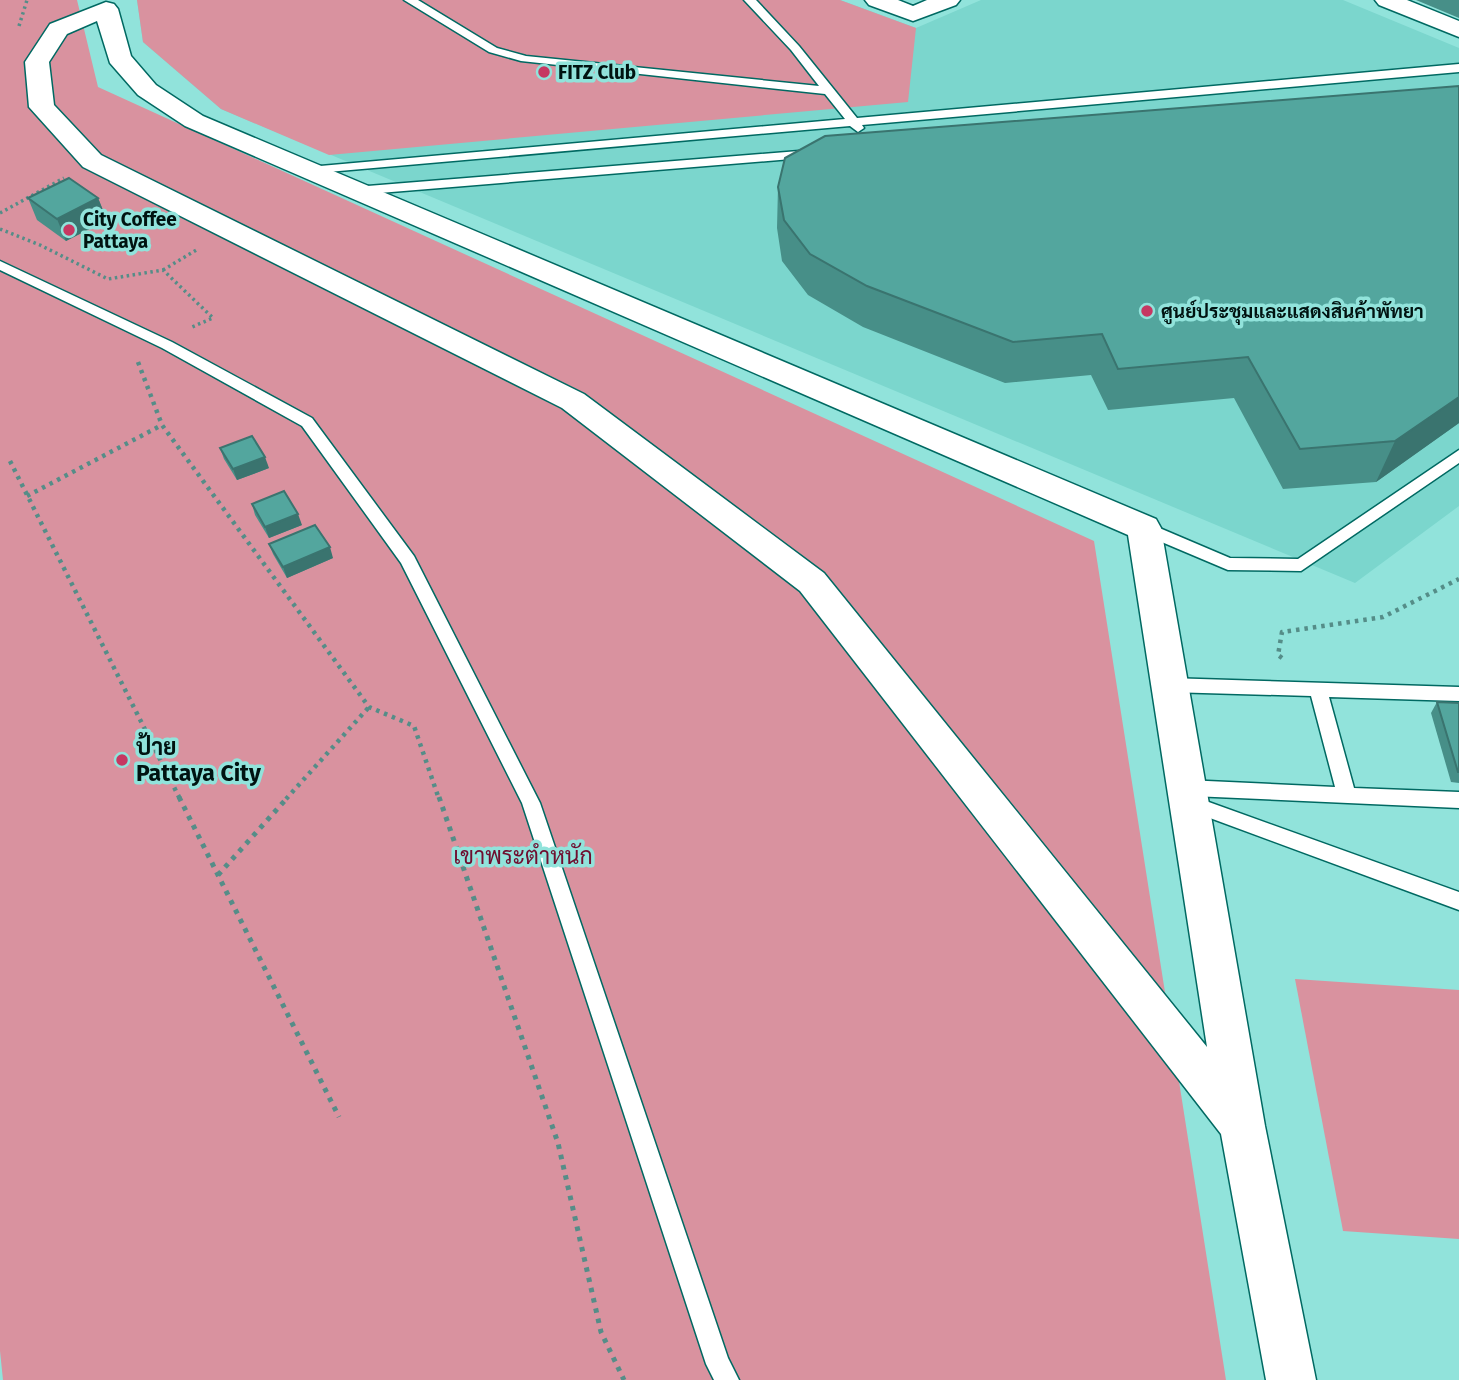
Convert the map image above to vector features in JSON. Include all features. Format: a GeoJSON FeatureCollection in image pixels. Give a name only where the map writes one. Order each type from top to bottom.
{"type":"FeatureCollection","features":[{"type":"Feature","properties":{"kind":"street"},"geometry":{"type":"LineString","coordinates":[[877,0],[913,14],[948,0]]}},
{"type":"Feature","properties":{"kind":"street"},"geometry":{"type":"LineString","coordinates":[[1387,0],[1459,30]]}},
{"type":"Feature","properties":{"kind":"street"},"geometry":{"type":"LineString","coordinates":[[1242,1126],[812,582],[573,401],[92,161],[42,107],[37,62],[58,29],[108,4],[119,58],[147,90],[194,121],[1144,528],[1242,1126],[1291,1380]]}},
{"type":"Feature","properties":{"kind":"lane"},"geometry":{"type":"LineString","coordinates":[[410,0],[493,50],[525,59],[828,91]]}},
{"type":"Feature","properties":{"kind":"lane"},"geometry":{"type":"LineString","coordinates":[[750,0],[795,48],[853,121],[864,139]]}},
{"type":"Feature","properties":{"kind":"lane"},"geometry":{"type":"LineString","coordinates":[[309,171],[1459,68]]}},
{"type":"Feature","properties":{"kind":"lane"},"geometry":{"type":"LineString","coordinates":[[355,191],[829,152]]}},
{"type":"Feature","properties":{"kind":"lane"},"geometry":{"type":"LineString","coordinates":[[0,265],[167,345],[268,398],[307,422],[408,560],[531,803],[718,1364],[727,1380]]}},
{"type":"Feature","properties":{"kind":"lane"},"geometry":{"type":"LineString","coordinates":[[1144,528],[1228,564],[1301,565],[1459,455]]}},
{"type":"Feature","properties":{"kind":"lane"},"geometry":{"type":"LineString","coordinates":[[1168,685],[1459,694]]}},
{"type":"Feature","properties":{"kind":"lane"},"geometry":{"type":"LineString","coordinates":[[1318,690],[1347,797]]}},
{"type":"Feature","properties":{"kind":"lane"},"geometry":{"type":"LineString","coordinates":[[1188,796],[1459,800]]}},
{"type":"Feature","properties":{"kind":"lane"},"geometry":{"type":"LineString","coordinates":[[1188,796],[1459,901]]}},
{"type":"Feature","properties":{"kind":"path"},"geometry":{"type":"LineString","coordinates":[[0,213],[66,177]]}},
{"type":"Feature","properties":{"kind":"path"},"geometry":{"type":"LineString","coordinates":[[0,229],[40,245],[108,279],[163,270],[213,318],[170,335],[167,345]]}},
{"type":"Feature","properties":{"kind":"path"},"geometry":{"type":"LineString","coordinates":[[124,324],[162,425],[369,707],[414,726],[558,1143],[601,1332],[624,1380]]}},
{"type":"Feature","properties":{"kind":"path"},"geometry":{"type":"LineString","coordinates":[[27,496],[162,425]]}},
{"type":"Feature","properties":{"kind":"path"},"geometry":{"type":"LineString","coordinates":[[10,461],[339,1117]]}},
{"type":"Feature","properties":{"kind":"path"},"geometry":{"type":"LineString","coordinates":[[1318,690],[1278,655],[1282,632],[1383,617],[1459,579]]}},
{"type":"Feature","properties":{"kind":"path"},"geometry":{"type":"LineString","coordinates":[[218,876],[369,707]]}},
{"type":"Feature","properties":{"kind":"shaded area"},"geometry":{"type":"Polygon","coordinates":[[[137,0],[840,0],[916,28],[981,0],[1343,0],[1459,48],[1459,506],[1355,583],[221,109],[143,42],[137,0]]]}},
{"type":"Feature","properties":{"kind":"green space","name":"เขาพระตำหนัก"},"geometry":{"type":"Polygon","coordinates":[[[0,0],[77,0],[98,87],[1094,541],[1226,1380],[3,1380],[0,1351],[0,0]]]}},
{"type":"Feature","properties":{"kind":"green space","name":"FITZ Club"},"geometry":{"type":"Polygon","coordinates":[[[137,0],[840,0],[916,28],[908,102],[329,155],[221,109],[143,42],[137,0]]]}},
{"type":"Feature","properties":{"kind":"green space"},"geometry":{"type":"Polygon","coordinates":[[[1295,979],[1459,990],[1459,1239],[1343,1231],[1295,979]]]}},
{"type":"Feature","properties":{"kind":"building","name":"ศูนย์ประชุมและแสดงสินค้าพัทยา"},"geometry":{"type":"Polygon","coordinates":[[[1459,86],[1459,397],[1395,441],[1300,449],[1248,357],[1118,369],[1102,334],[1013,342],[867,286],[810,254],[784,220],[778,187],[785,158],[825,136],[1459,86]]]}},
{"type":"Feature","properties":{"kind":"building"},"geometry":{"type":"Polygon","coordinates":[[[69,178],[98,198],[57,219],[28,198],[69,178]]]}},
{"type":"Feature","properties":{"kind":"building"},"geometry":{"type":"Polygon","coordinates":[[[252,436],[265,457],[233,469],[220,448],[252,436]]]}},
{"type":"Feature","properties":{"kind":"building"},"geometry":{"type":"Polygon","coordinates":[[[284,491],[298,514],[265,527],[252,504],[284,491]]]}},
{"type":"Feature","properties":{"kind":"building"},"geometry":{"type":"Polygon","coordinates":[[[315,525],[330,547],[283,567],[269,544],[315,525]]]}},
{"type":"Feature","properties":{"kind":"building"},"geometry":{"type":"Polygon","coordinates":[[[1437,702],[1459,703],[1459,772],[1458,772],[1437,702]]]}},
{"type":"Feature","properties":{"kind":"place","name":"FITZ Club"},"geometry":{"type":"Point","coordinates":[544,72]}},
{"type":"Feature","properties":{"kind":"place","name":"City Coffee Pattaya"},"geometry":{"type":"Point","coordinates":[69,230]}},
{"type":"Feature","properties":{"kind":"place","name":"ศูนย์ประชุมและแสดงสินค้าพัทยา"},"geometry":{"type":"Point","coordinates":[1147,311]}},
{"type":"Feature","properties":{"kind":"place","name":"ป้าย Pattaya City"},"geometry":{"type":"Point","coordinates":[122,760]}}]}
